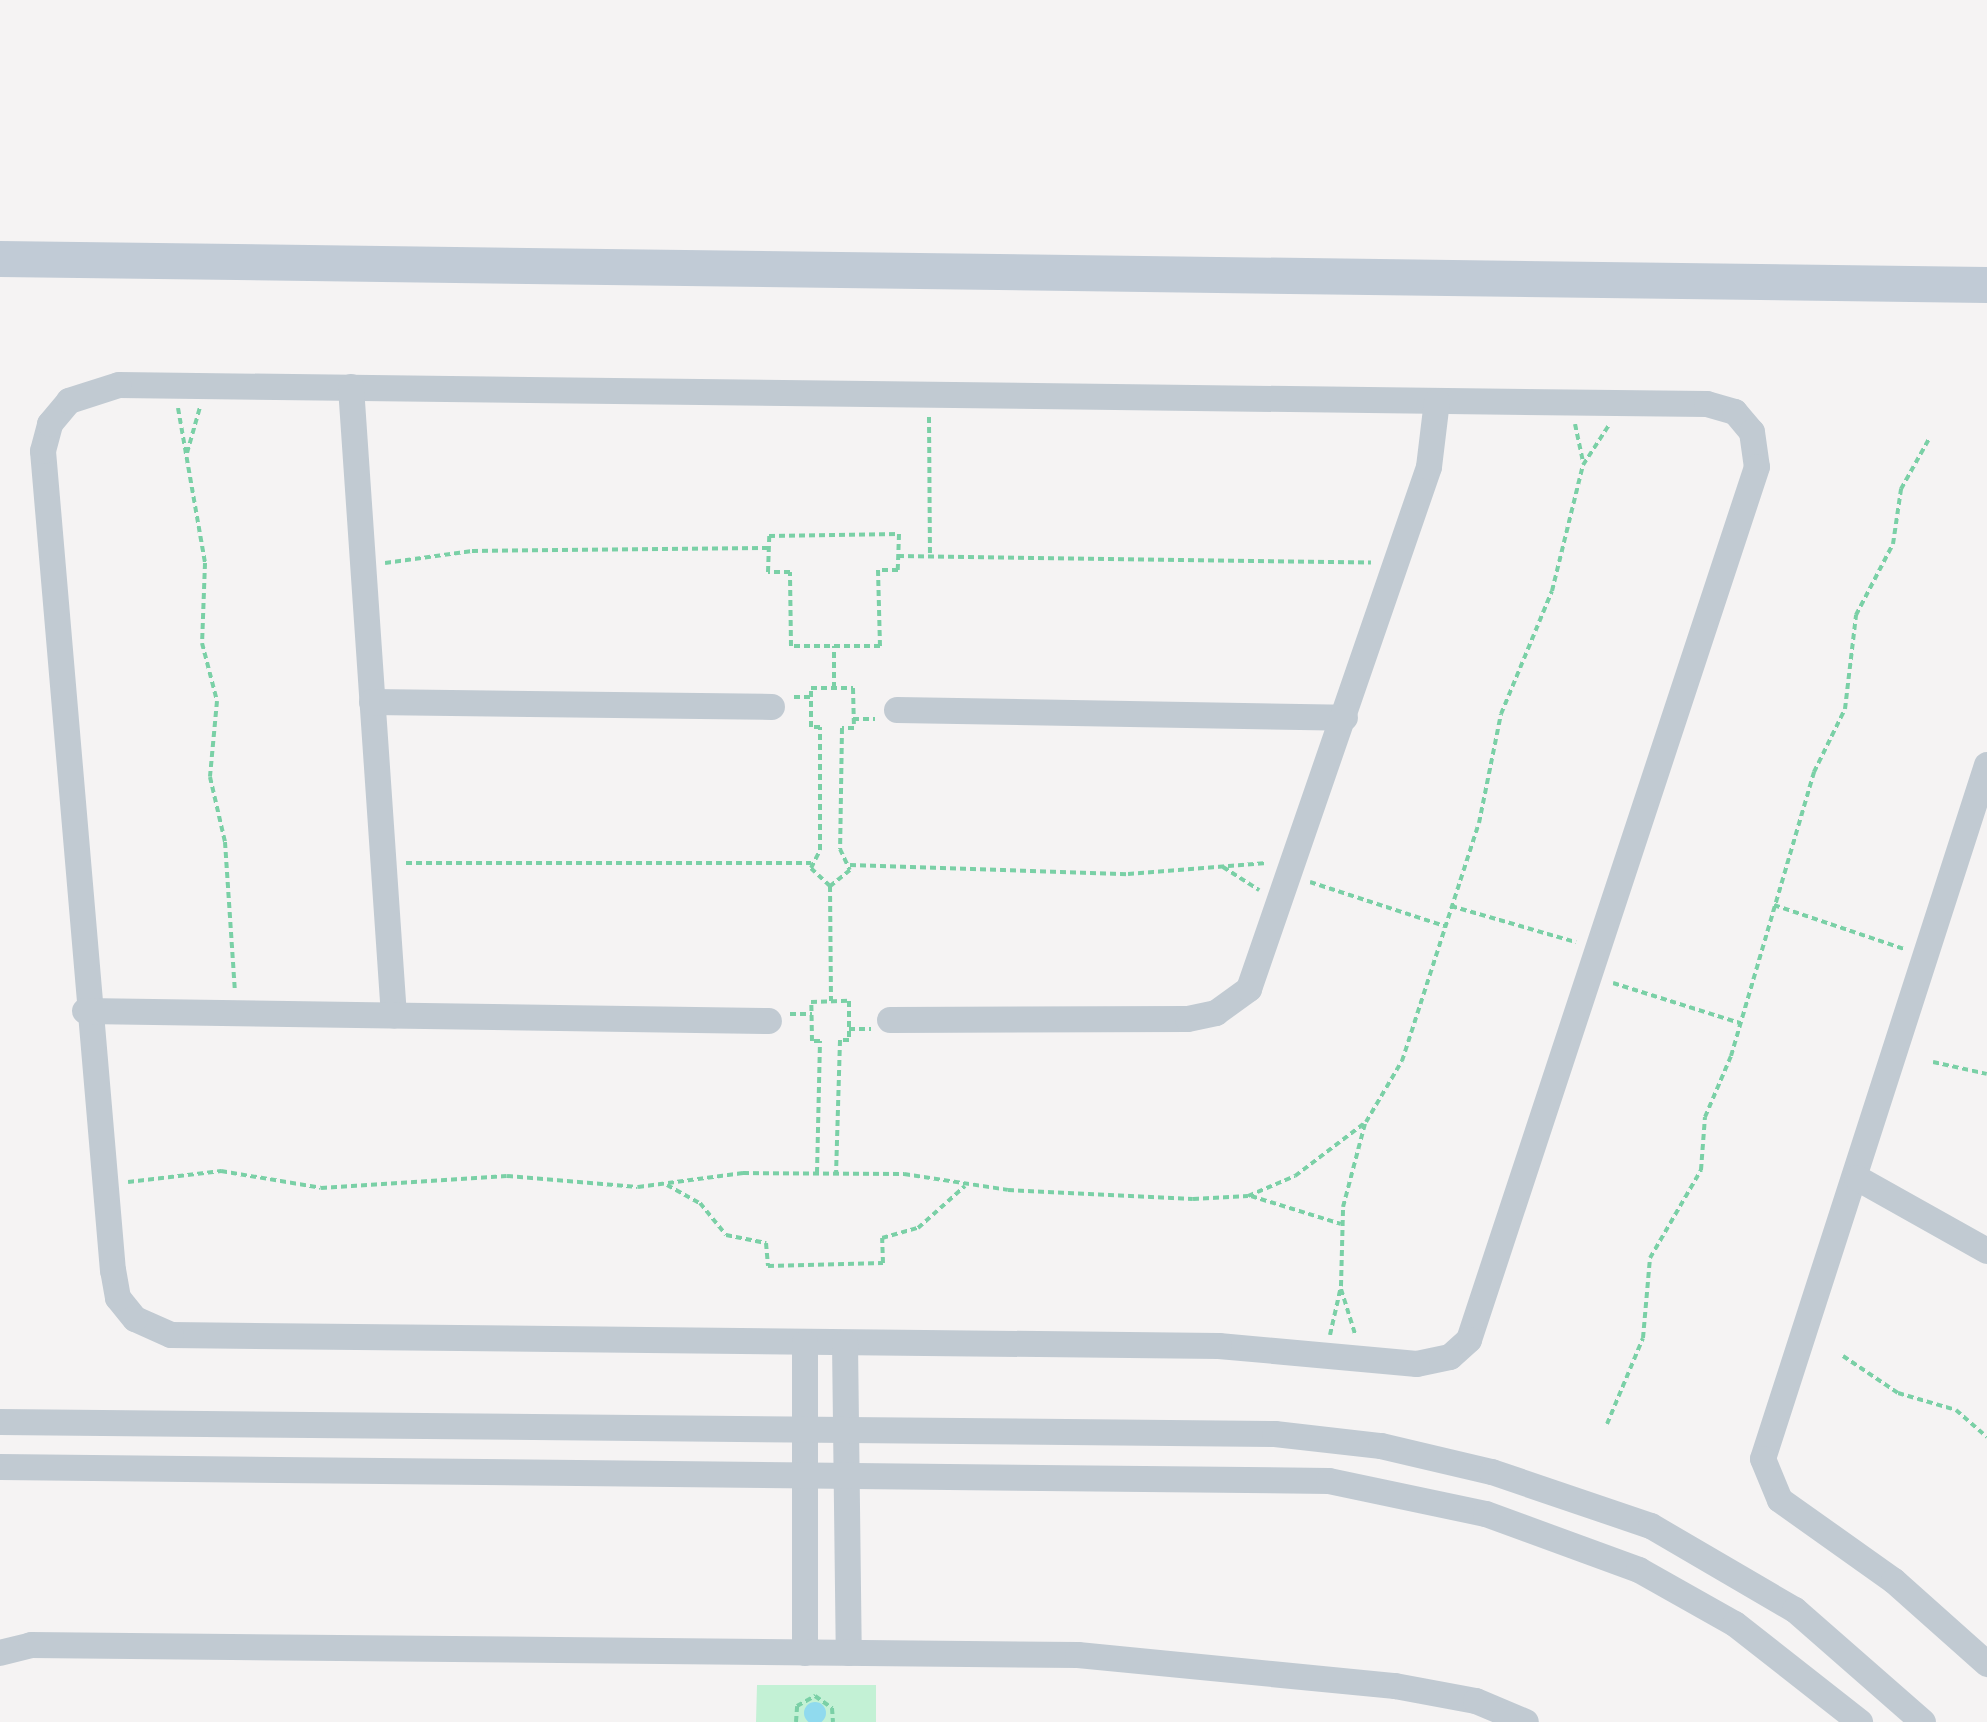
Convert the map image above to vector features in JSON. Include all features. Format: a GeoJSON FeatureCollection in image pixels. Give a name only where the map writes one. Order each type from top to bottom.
{"type":"FeatureCollection","features":[{"type":"Feature","properties":{"kind":"main road"},"geometry":{"type":"LineString","coordinates":[[0,259],[1987,285]]}},
{"type":"Feature","properties":{"kind":"street"},"geometry":{"type":"LineString","coordinates":[[174,386],[1570,402],[1722,407],[1745,421],[1758,455],[1591,976],[1469,1340],[1429,1364],[1325,1351],[171,1335],[146,1327],[114,1285],[85,1011],[50,594],[44,438],[58,412],[91,389],[174,386]]}},
{"type":"Feature","properties":{"kind":"street"},"geometry":{"type":"LineString","coordinates":[[351,387],[394,1016]]}},
{"type":"Feature","properties":{"kind":"street"},"geometry":{"type":"LineString","coordinates":[[890,1020],[1202,1017],[1249,989],[1282,905],[1429,467],[1437,401]]}},
{"type":"Feature","properties":{"kind":"street"},"geometry":{"type":"LineString","coordinates":[[372,702],[772,707]]}},
{"type":"Feature","properties":{"kind":"street"},"geometry":{"type":"LineString","coordinates":[[897,710],[1345,718]]}},
{"type":"Feature","properties":{"kind":"street"},"geometry":{"type":"LineString","coordinates":[[1987,765],[1857,1178],[1765,1447],[1764,1471],[1780,1500],[1894,1581],[1987,1664]]}},
{"type":"Feature","properties":{"kind":"street"},"geometry":{"type":"LineString","coordinates":[[85,1011],[769,1021]]}},
{"type":"Feature","properties":{"kind":"street"},"geometry":{"type":"LineString","coordinates":[[1857,1178],[1987,1251]]}},
{"type":"Feature","properties":{"kind":"street"},"geometry":{"type":"LineString","coordinates":[[805,1343],[805,1653]]}},
{"type":"Feature","properties":{"kind":"street"},"geometry":{"type":"LineString","coordinates":[[845,1343],[849,1653]]}},
{"type":"Feature","properties":{"kind":"street"},"geometry":{"type":"LineString","coordinates":[[0,1422],[1275,1434],[1381,1446],[1492,1472],[1651,1526],[1749,1579],[1832,1638],[1923,1722]]}},
{"type":"Feature","properties":{"kind":"street"},"geometry":{"type":"LineString","coordinates":[[0,1467],[1276,1477],[1434,1500],[1588,1548],[1675,1589],[1780,1655],[1860,1722]]}},
{"type":"Feature","properties":{"kind":"street"},"geometry":{"type":"LineString","coordinates":[[0,1653],[31,1645],[849,1653],[1230,1665],[1476,1701],[1526,1722]]}},
{"type":"Feature","properties":{"kind":"path"},"geometry":{"type":"LineString","coordinates":[[174,386],[205,563],[202,643],[217,701],[210,777],[225,842],[238,1013]]}},
{"type":"Feature","properties":{"kind":"path"},"geometry":{"type":"LineString","coordinates":[[186,455],[206,386]]}},
{"type":"Feature","properties":{"kind":"path"},"geometry":{"type":"LineString","coordinates":[[928,395],[930,556]]}},
{"type":"Feature","properties":{"kind":"path"},"geometry":{"type":"LineString","coordinates":[[1570,402],[1583,465]]}},
{"type":"Feature","properties":{"kind":"path"},"geometry":{"type":"LineString","coordinates":[[1607,1424],[1643,1338],[1650,1258],[1701,1170],[1705,1117],[1740,1023],[1814,772],[1845,709],[1856,615],[1893,544],[1901,489],[1929,439]]}},
{"type":"Feature","properties":{"kind":"path"},"geometry":{"type":"LineString","coordinates":[[899,534],[898,570],[878,570],[880,646],[791,646],[790,572],[768,572],[768,548],[769,536],[899,534]]}},
{"type":"Feature","properties":{"kind":"path"},"geometry":{"type":"LineString","coordinates":[[363,569],[419,554],[768,548]]}},
{"type":"Feature","properties":{"kind":"path"},"geometry":{"type":"LineString","coordinates":[[898,556],[1396,565]]}},
{"type":"Feature","properties":{"kind":"path"},"geometry":{"type":"LineString","coordinates":[[834,646],[834,688]]}},
{"type":"Feature","properties":{"kind":"path"},"geometry":{"type":"LineString","coordinates":[[811,688],[853,688],[854,728],[842,728],[840,834],[850,865],[844,881],[830,886],[817,880],[811,863],[820,850],[820,727],[811,727],[811,688]]}},
{"type":"Feature","properties":{"kind":"path"},"geometry":{"type":"LineString","coordinates":[[384,865],[811,863]]}},
{"type":"Feature","properties":{"kind":"path"},"geometry":{"type":"LineString","coordinates":[[850,865],[1128,874],[1221,866],[1294,868],[1445,926]]}},
{"type":"Feature","properties":{"kind":"path"},"geometry":{"type":"LineString","coordinates":[[1221,866],[1282,905]]}},
{"type":"Feature","properties":{"kind":"path"},"geometry":{"type":"LineString","coordinates":[[830,886],[831,1001]]}},
{"type":"Feature","properties":{"kind":"path"},"geometry":{"type":"LineString","coordinates":[[1774,905],[1928,957]]}},
{"type":"Feature","properties":{"kind":"path"},"geometry":{"type":"LineString","coordinates":[[1451,906],[1599,949]]}},
{"type":"Feature","properties":{"kind":"path"},"geometry":{"type":"LineString","coordinates":[[1591,976],[1740,1023]]}},
{"type":"Feature","properties":{"kind":"path"},"geometry":{"type":"LineString","coordinates":[[817,1173],[820,1041],[812,1041],[811,1002],[849,1001],[849,1040],[840,1040],[836,1174]]}},
{"type":"Feature","properties":{"kind":"path"},"geometry":{"type":"LineString","coordinates":[[1933,1062],[1987,1074]]}},
{"type":"Feature","properties":{"kind":"path"},"geometry":{"type":"LineString","coordinates":[[1325,1351],[1341,1286],[1342,1224],[1366,1122]]}},
{"type":"Feature","properties":{"kind":"path"},"geometry":{"type":"LineString","coordinates":[[665,1185],[700,1203],[726,1235],[766,1243],[768,1266],[883,1263],[882,1238],[918,1228],[965,1186]]}},
{"type":"Feature","properties":{"kind":"path"},"geometry":{"type":"LineString","coordinates":[[1248,1196],[1342,1224]]}},
{"type":"Feature","properties":{"kind":"path"},"geometry":{"type":"LineString","coordinates":[[1341,1286],[1361,1355]]}},
{"type":"Feature","properties":{"kind":"path"},"geometry":{"type":"LineString","coordinates":[[1843,1356],[1898,1393],[1956,1410],[1987,1437]]}},
{"type":"Feature","properties":{"kind":"path"},"geometry":{"type":"LineString","coordinates":[[796,1722],[797,1706],[815,1696],[832,1708],[833,1722]]}},
{"type":"Feature","properties":{"kind":"green space"},"geometry":{"type":"Polygon","coordinates":[[[757,1685],[876,1685],[876,1722],[756,1722],[757,1685]]]}},
{"type":"Feature","properties":{"kind":"water"},"geometry":{"type":"Polygon","coordinates":[[[815,1702],[823,1705],[826,1713],[823,1721],[815,1724],[807,1721],[804,1713],[807,1705],[815,1702]]]}}]}
